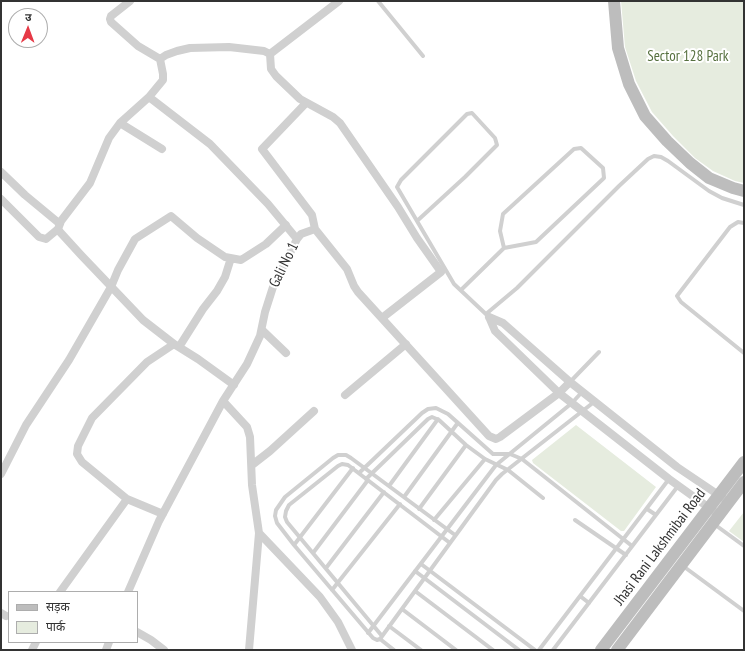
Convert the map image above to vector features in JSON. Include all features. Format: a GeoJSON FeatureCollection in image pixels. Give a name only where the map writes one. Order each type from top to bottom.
{"type":"FeatureCollection","features":[{"type":"Feature","properties":{"kind":"main road"},"geometry":{"type":"LineString","coordinates":[[614,1],[618,48],[629,84],[645,116],[667,141],[690,163],[709,178],[744,191]]}},
{"type":"Feature","properties":{"kind":"main road","name":"Jhasi Rani Lakshmibai Road"},"geometry":{"type":"LineString","coordinates":[[617,650],[682,564],[724,499],[744,462]]}},
{"type":"Feature","properties":{"kind":"main road","name":"Jhasi Rani Lakshmibai Road"},"geometry":{"type":"LineString","coordinates":[[724,499],[744,482]]}},
{"type":"Feature","properties":{"kind":"main road","name":"Jhasi Rani Lakshmibai Road"},"geometry":{"type":"LineString","coordinates":[[601,650],[714,515]]}},
{"type":"Feature","properties":{"kind":"street"},"geometry":{"type":"LineString","coordinates":[[2,204],[42,238],[46,239],[49,237],[59,226],[90,183],[109,138],[120,123],[149,97],[163,80],[160,59],[138,46],[111,22],[111,16],[130,1]]}},
{"type":"Feature","properties":{"kind":"street"},"geometry":{"type":"LineString","coordinates":[[270,54],[339,1]]}},
{"type":"Feature","properties":{"kind":"street"},"geometry":{"type":"LineString","coordinates":[[160,59],[166,55],[190,48],[229,47],[264,51],[270,54]]}},
{"type":"Feature","properties":{"kind":"street"},"geometry":{"type":"LineString","coordinates":[[270,54],[273,73],[300,99],[340,123],[398,207],[417,238],[442,272],[382,318]]}},
{"type":"Feature","properties":{"kind":"street"},"geometry":{"type":"LineString","coordinates":[[149,97],[210,144],[268,204],[297,239]]}},
{"type":"Feature","properties":{"kind":"street"},"geometry":{"type":"LineString","coordinates":[[306,103],[262,149],[312,215],[315,229],[347,269],[358,292],[447,391],[492,438],[496,439],[559,393],[570,382]]}},
{"type":"Feature","properties":{"kind":"street"},"geometry":{"type":"LineString","coordinates":[[120,123],[162,149]]}},
{"type":"Feature","properties":{"kind":"street"},"geometry":{"type":"LineString","coordinates":[[1,172],[59,226],[60,232],[143,320],[176,346],[198,359],[234,385]]}},
{"type":"Feature","properties":{"kind":"street"},"geometry":{"type":"LineString","coordinates":[[1,472],[26,425],[69,360],[136,240],[171,216],[197,238],[225,257],[241,260],[266,244],[286,225]]}},
{"type":"Feature","properties":{"kind":"street","name":"Gali No 1"},"geometry":{"type":"LineString","coordinates":[[128,591],[163,514],[223,401],[247,364],[260,336],[265,312],[273,287],[297,239],[301,234],[315,229]]}},
{"type":"Feature","properties":{"kind":"street"},"geometry":{"type":"LineString","coordinates":[[163,514],[127,499],[82,462],[77,454],[78,446],[92,418],[147,362],[176,346],[223,281],[231,258]]}},
{"type":"Feature","properties":{"kind":"street"},"geometry":{"type":"LineString","coordinates":[[487,315],[500,320],[594,402],[677,467],[724,499]]}},
{"type":"Feature","properties":{"kind":"street"},"geometry":{"type":"LineString","coordinates":[[487,315],[495,331],[559,393],[714,515]]}},
{"type":"Feature","properties":{"kind":"street"},"geometry":{"type":"LineString","coordinates":[[262,330],[286,353]]}},
{"type":"Feature","properties":{"kind":"street"},"geometry":{"type":"LineString","coordinates":[[345,395],[406,344]]}},
{"type":"Feature","properties":{"kind":"street"},"geometry":{"type":"LineString","coordinates":[[223,401],[247,427],[250,437],[252,485],[258,533],[249,650]]}},
{"type":"Feature","properties":{"kind":"street"},"geometry":{"type":"LineString","coordinates":[[252,465],[314,411]]}},
{"type":"Feature","properties":{"kind":"street"},"geometry":{"type":"LineString","coordinates":[[61,591],[127,499]]}},
{"type":"Feature","properties":{"kind":"street"},"geometry":{"type":"LineString","coordinates":[[258,533],[320,598],[338,622],[352,650]]}},
{"type":"Feature","properties":{"kind":"street"},"geometry":{"type":"LineString","coordinates":[[138,633],[164,650]]}},
{"type":"Feature","properties":{"kind":"lane"},"geometry":{"type":"LineString","coordinates":[[378,1],[423,56]]}},
{"type":"Feature","properties":{"kind":"lane"},"geometry":{"type":"LineString","coordinates":[[417,221],[497,145],[496,138],[472,113],[467,114],[400,180],[397,187],[454,284],[487,315],[517,288],[619,186],[648,159],[654,156],[661,157],[668,161],[709,192],[744,205]]}},
{"type":"Feature","properties":{"kind":"lane"},"geometry":{"type":"LineString","coordinates":[[460,290],[504,248],[536,242],[604,178],[603,168],[581,148],[574,149],[503,214],[500,231],[504,248]]}},
{"type":"Feature","properties":{"kind":"lane"},"geometry":{"type":"LineString","coordinates":[[744,223],[738,222],[730,227],[677,296],[680,302],[744,353]]}},
{"type":"Feature","properties":{"kind":"lane"},"geometry":{"type":"LineString","coordinates":[[570,382],[599,352]]}},
{"type":"Feature","properties":{"kind":"lane"},"geometry":{"type":"LineString","coordinates":[[368,633],[496,465],[572,403],[582,392]]}},
{"type":"Feature","properties":{"kind":"lane"},"geometry":{"type":"LineString","coordinates":[[455,535],[346,455],[338,455],[333,458],[285,497],[276,510],[275,516],[277,523],[374,640],[381,637],[496,480],[594,402]]}},
{"type":"Feature","properties":{"kind":"lane"},"geometry":{"type":"LineString","coordinates":[[359,473],[422,413],[428,409],[436,408],[442,410],[492,454],[510,454],[522,460],[632,546]]}},
{"type":"Feature","properties":{"kind":"lane"},"geometry":{"type":"LineString","coordinates":[[313,553],[372,473],[428,419],[432,417],[438,419],[466,445],[485,459],[508,470],[543,498]]}},
{"type":"Feature","properties":{"kind":"lane"},"geometry":{"type":"LineString","coordinates":[[389,486],[438,419]]}},
{"type":"Feature","properties":{"kind":"lane"},"geometry":{"type":"LineString","coordinates":[[404,497],[458,424]]}},
{"type":"Feature","properties":{"kind":"lane"},"geometry":{"type":"LineString","coordinates":[[420,508],[466,445]]}},
{"type":"Feature","properties":{"kind":"lane"},"geometry":{"type":"LineString","coordinates":[[434,520],[485,459]]}},
{"type":"Feature","properties":{"kind":"lane"},"geometry":{"type":"LineString","coordinates":[[394,650],[381,637],[374,626],[287,522],[285,517],[286,511],[290,505],[338,466],[342,464],[348,465],[450,543]]}},
{"type":"Feature","properties":{"kind":"lane"},"geometry":{"type":"LineString","coordinates":[[294,544],[353,468]]}},
{"type":"Feature","properties":{"kind":"lane"},"geometry":{"type":"LineString","coordinates":[[539,650],[669,480]]}},
{"type":"Feature","properties":{"kind":"lane"},"geometry":{"type":"LineString","coordinates":[[553,650],[678,486]]}},
{"type":"Feature","properties":{"kind":"lane"},"geometry":{"type":"LineString","coordinates":[[326,568],[384,492]]}},
{"type":"Feature","properties":{"kind":"lane"},"geometry":{"type":"LineString","coordinates":[[332,590],[400,504]]}},
{"type":"Feature","properties":{"kind":"lane"},"geometry":{"type":"LineString","coordinates":[[647,509],[656,515]]}},
{"type":"Feature","properties":{"kind":"lane"},"geometry":{"type":"LineString","coordinates":[[714,515],[744,546]]}},
{"type":"Feature","properties":{"kind":"lane"},"geometry":{"type":"LineString","coordinates":[[575,520],[626,555]]}},
{"type":"Feature","properties":{"kind":"lane"},"geometry":{"type":"LineString","coordinates":[[421,564],[535,650]]}},
{"type":"Feature","properties":{"kind":"lane"},"geometry":{"type":"LineString","coordinates":[[682,564],[744,611]]}},
{"type":"Feature","properties":{"kind":"lane"},"geometry":{"type":"LineString","coordinates":[[415,572],[519,650]]}},
{"type":"Feature","properties":{"kind":"lane"},"geometry":{"type":"LineString","coordinates":[[415,591],[493,650]]}},
{"type":"Feature","properties":{"kind":"lane"},"geometry":{"type":"LineString","coordinates":[[580,596],[589,603]]}},
{"type":"Feature","properties":{"kind":"lane"},"geometry":{"type":"LineString","coordinates":[[402,609],[456,650]]}},
{"type":"Feature","properties":{"kind":"lane"},"geometry":{"type":"LineString","coordinates":[[478,619],[484,612]]}},
{"type":"Feature","properties":{"kind":"lane"},"geometry":{"type":"LineString","coordinates":[[389,626],[422,650]]}},
{"type":"Feature","properties":{"kind":"green space","name":"Sector 128 Park"},"geometry":{"type":"Polygon","coordinates":[[[621,1],[744,1],[744,183],[735,181],[713,171],[695,158],[652,112],[636,81],[625,47],[621,1]]]}},
{"type":"Feature","properties":{"kind":"green space"},"geometry":{"type":"Polygon","coordinates":[[[576,425],[656,487],[624,531],[621,531],[533,463],[532,460],[576,425]]]}},
{"type":"Feature","properties":{"kind":"green space"},"geometry":{"type":"Polygon","coordinates":[[[744,512],[744,542],[729,531],[744,512]]]}}]}
